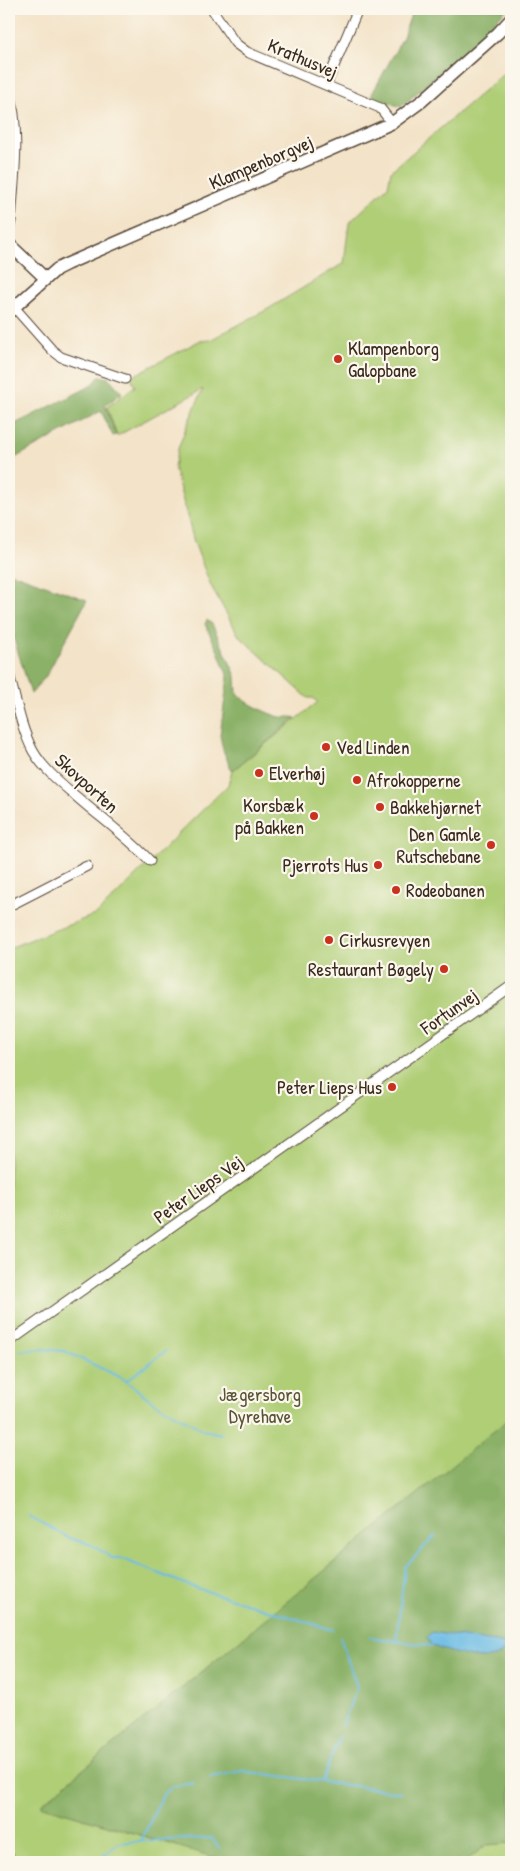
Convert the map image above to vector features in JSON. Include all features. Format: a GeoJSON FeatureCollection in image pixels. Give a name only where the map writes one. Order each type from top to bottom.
{"type":"FeatureCollection","features":[{"type":"Feature","properties":{"kind":"street","name":"Krathusvej"},"geometry":{"type":"LineString","coordinates":[[212,9],[235,43],[247,52],[380,108],[392,123]]}},
{"type":"Feature","properties":{"kind":"street"},"geometry":{"type":"LineString","coordinates":[[326,85],[358,9]]}},
{"type":"Feature","properties":{"kind":"street","name":"Klampenborgvej"},"geometry":{"type":"LineString","coordinates":[[11,310],[46,279],[67,264],[392,123],[422,101],[511,19]]}},
{"type":"Feature","properties":{"kind":"street"},"geometry":{"type":"LineString","coordinates":[[9,89],[16,127],[11,221],[9,228]]}},
{"type":"Feature","properties":{"kind":"street"},"geometry":{"type":"LineString","coordinates":[[9,244],[46,279]]}},
{"type":"Feature","properties":{"kind":"street"},"geometry":{"type":"LineString","coordinates":[[11,310],[61,357],[125,380]]}},
{"type":"Feature","properties":{"kind":"street","name":"Skovporten"},"geometry":{"type":"LineString","coordinates":[[9,674],[24,726],[33,750],[43,766],[139,849],[150,861]]}},
{"type":"Feature","properties":{"kind":"street"},"geometry":{"type":"LineString","coordinates":[[9,906],[87,866]]}},
{"type":"Feature","properties":{"kind":"street","name":"Fortunvej"},"geometry":{"type":"LineString","coordinates":[[405,1061],[511,986]]}},
{"type":"Feature","properties":{"kind":"street","name":"Peter Lieps Vej"},"geometry":{"type":"LineString","coordinates":[[9,1342],[405,1061]]}},
{"type":"Feature","properties":{"kind":"green space"},"geometry":{"type":"Polygon","coordinates":[[[413,9],[507,9],[478,39],[401,107],[371,96],[403,37],[413,9]]]}},
{"type":"Feature","properties":{"kind":"green space","name":"Jægersborg Dyrehave"},"geometry":{"type":"Polygon","coordinates":[[[511,35],[511,1862],[9,1862],[9,948],[97,914],[228,785],[232,771],[318,702],[313,698],[308,698],[239,636],[210,584],[194,542],[174,467],[185,430],[203,389],[117,436],[107,407],[135,386],[131,377],[199,341],[210,340],[268,309],[344,263],[349,223],[388,186],[391,171],[508,70],[511,35]]]}},
{"type":"Feature","properties":{"kind":"green space"},"geometry":{"type":"Polygon","coordinates":[[[100,376],[109,378],[122,393],[105,405],[116,435],[113,436],[101,411],[9,461],[9,427],[87,388],[100,376]]]}},
{"type":"Feature","properties":{"kind":"green space"},"geometry":{"type":"Polygon","coordinates":[[[12,573],[87,600],[46,676],[31,694],[9,623],[9,576],[12,573]]]}},
{"type":"Feature","properties":{"kind":"green space"},"geometry":{"type":"Polygon","coordinates":[[[207,620],[212,624],[236,676],[237,694],[269,713],[280,717],[296,718],[232,771],[223,750],[220,735],[228,677],[205,624],[207,620]]]}},
{"type":"Feature","properties":{"kind":"green space"},"geometry":{"type":"Polygon","coordinates":[[[511,1417],[511,1843],[486,1845],[465,1862],[230,1862],[40,1805],[511,1417]]]}},
{"type":"Feature","properties":{"kind":"water"},"geometry":{"type":"Polygon","coordinates":[[[432,1632],[506,1645],[502,1653],[495,1657],[485,1658],[461,1655],[432,1646],[427,1637],[432,1632]]]}},
{"type":"Feature","properties":{"kind":"waterway"},"geometry":{"type":"LineString","coordinates":[[19,1351],[43,1349],[64,1351],[122,1378],[155,1403],[203,1430],[221,1434]]}},
{"type":"Feature","properties":{"kind":"waterway"},"geometry":{"type":"LineString","coordinates":[[126,1381],[166,1351]]}},
{"type":"Feature","properties":{"kind":"waterway"},"geometry":{"type":"LineString","coordinates":[[29,1516],[69,1538],[92,1545],[112,1558],[120,1558],[190,1586],[333,1630]]}},
{"type":"Feature","properties":{"kind":"waterway"},"geometry":{"type":"LineString","coordinates":[[396,1642],[405,1567],[435,1536]]}},
{"type":"Feature","properties":{"kind":"waterway"},"geometry":{"type":"LineString","coordinates":[[340,1637],[357,1687],[342,1726]]}},
{"type":"Feature","properties":{"kind":"waterway"},"geometry":{"type":"LineString","coordinates":[[369,1637],[432,1646]]}},
{"type":"Feature","properties":{"kind":"waterway"},"geometry":{"type":"LineString","coordinates":[[322,1781],[339,1737]]}},
{"type":"Feature","properties":{"kind":"waterway"},"geometry":{"type":"LineString","coordinates":[[210,1777],[242,1771],[400,1792]]}},
{"type":"Feature","properties":{"kind":"waterway"},"geometry":{"type":"LineString","coordinates":[[102,1856],[119,1843],[141,1841],[164,1793],[174,1786],[194,1783]]}},
{"type":"Feature","properties":{"kind":"waterway"},"geometry":{"type":"LineString","coordinates":[[141,1841],[212,1838],[219,1849]]}},
{"type":"Feature","properties":{"kind":"waterway"},"geometry":{"type":"LineString","coordinates":[[90,1862],[94,1860]]}},
{"type":"Feature","properties":{"kind":"railway"},"geometry":{"type":"LineString","coordinates":[[9,1847],[14,1862]]}},
{"type":"Feature","properties":{"kind":"place","name":"Klampenborg Galopbane"},"geometry":{"type":"Point","coordinates":[338,359]}},
{"type":"Feature","properties":{"kind":"place","name":"Ved Linden"},"geometry":{"type":"Point","coordinates":[326,747]}},
{"type":"Feature","properties":{"kind":"place","name":"Elverhøj"},"geometry":{"type":"Point","coordinates":[259,773]}},
{"type":"Feature","properties":{"kind":"place","name":"Afrokopperne"},"geometry":{"type":"Point","coordinates":[357,780]}},
{"type":"Feature","properties":{"kind":"place","name":"Bakkehjørnet"},"geometry":{"type":"Point","coordinates":[380,807]}},
{"type":"Feature","properties":{"kind":"place","name":"Korsbæk på Bakken"},"geometry":{"type":"Point","coordinates":[314,816]}},
{"type":"Feature","properties":{"kind":"place","name":"Den Gamle Rutschebane"},"geometry":{"type":"Point","coordinates":[491,845]}},
{"type":"Feature","properties":{"kind":"place","name":"Pjerrots Hus"},"geometry":{"type":"Point","coordinates":[378,865]}},
{"type":"Feature","properties":{"kind":"place","name":"Rodeobanen"},"geometry":{"type":"Point","coordinates":[396,890]}},
{"type":"Feature","properties":{"kind":"place","name":"Cirkusrevyen"},"geometry":{"type":"Point","coordinates":[329,940]}},
{"type":"Feature","properties":{"kind":"place","name":"Restaurant Bøgely"},"geometry":{"type":"Point","coordinates":[444,969]}},
{"type":"Feature","properties":{"kind":"place","name":"Peter Lieps Hus"},"geometry":{"type":"Point","coordinates":[392,1087]}}]}
